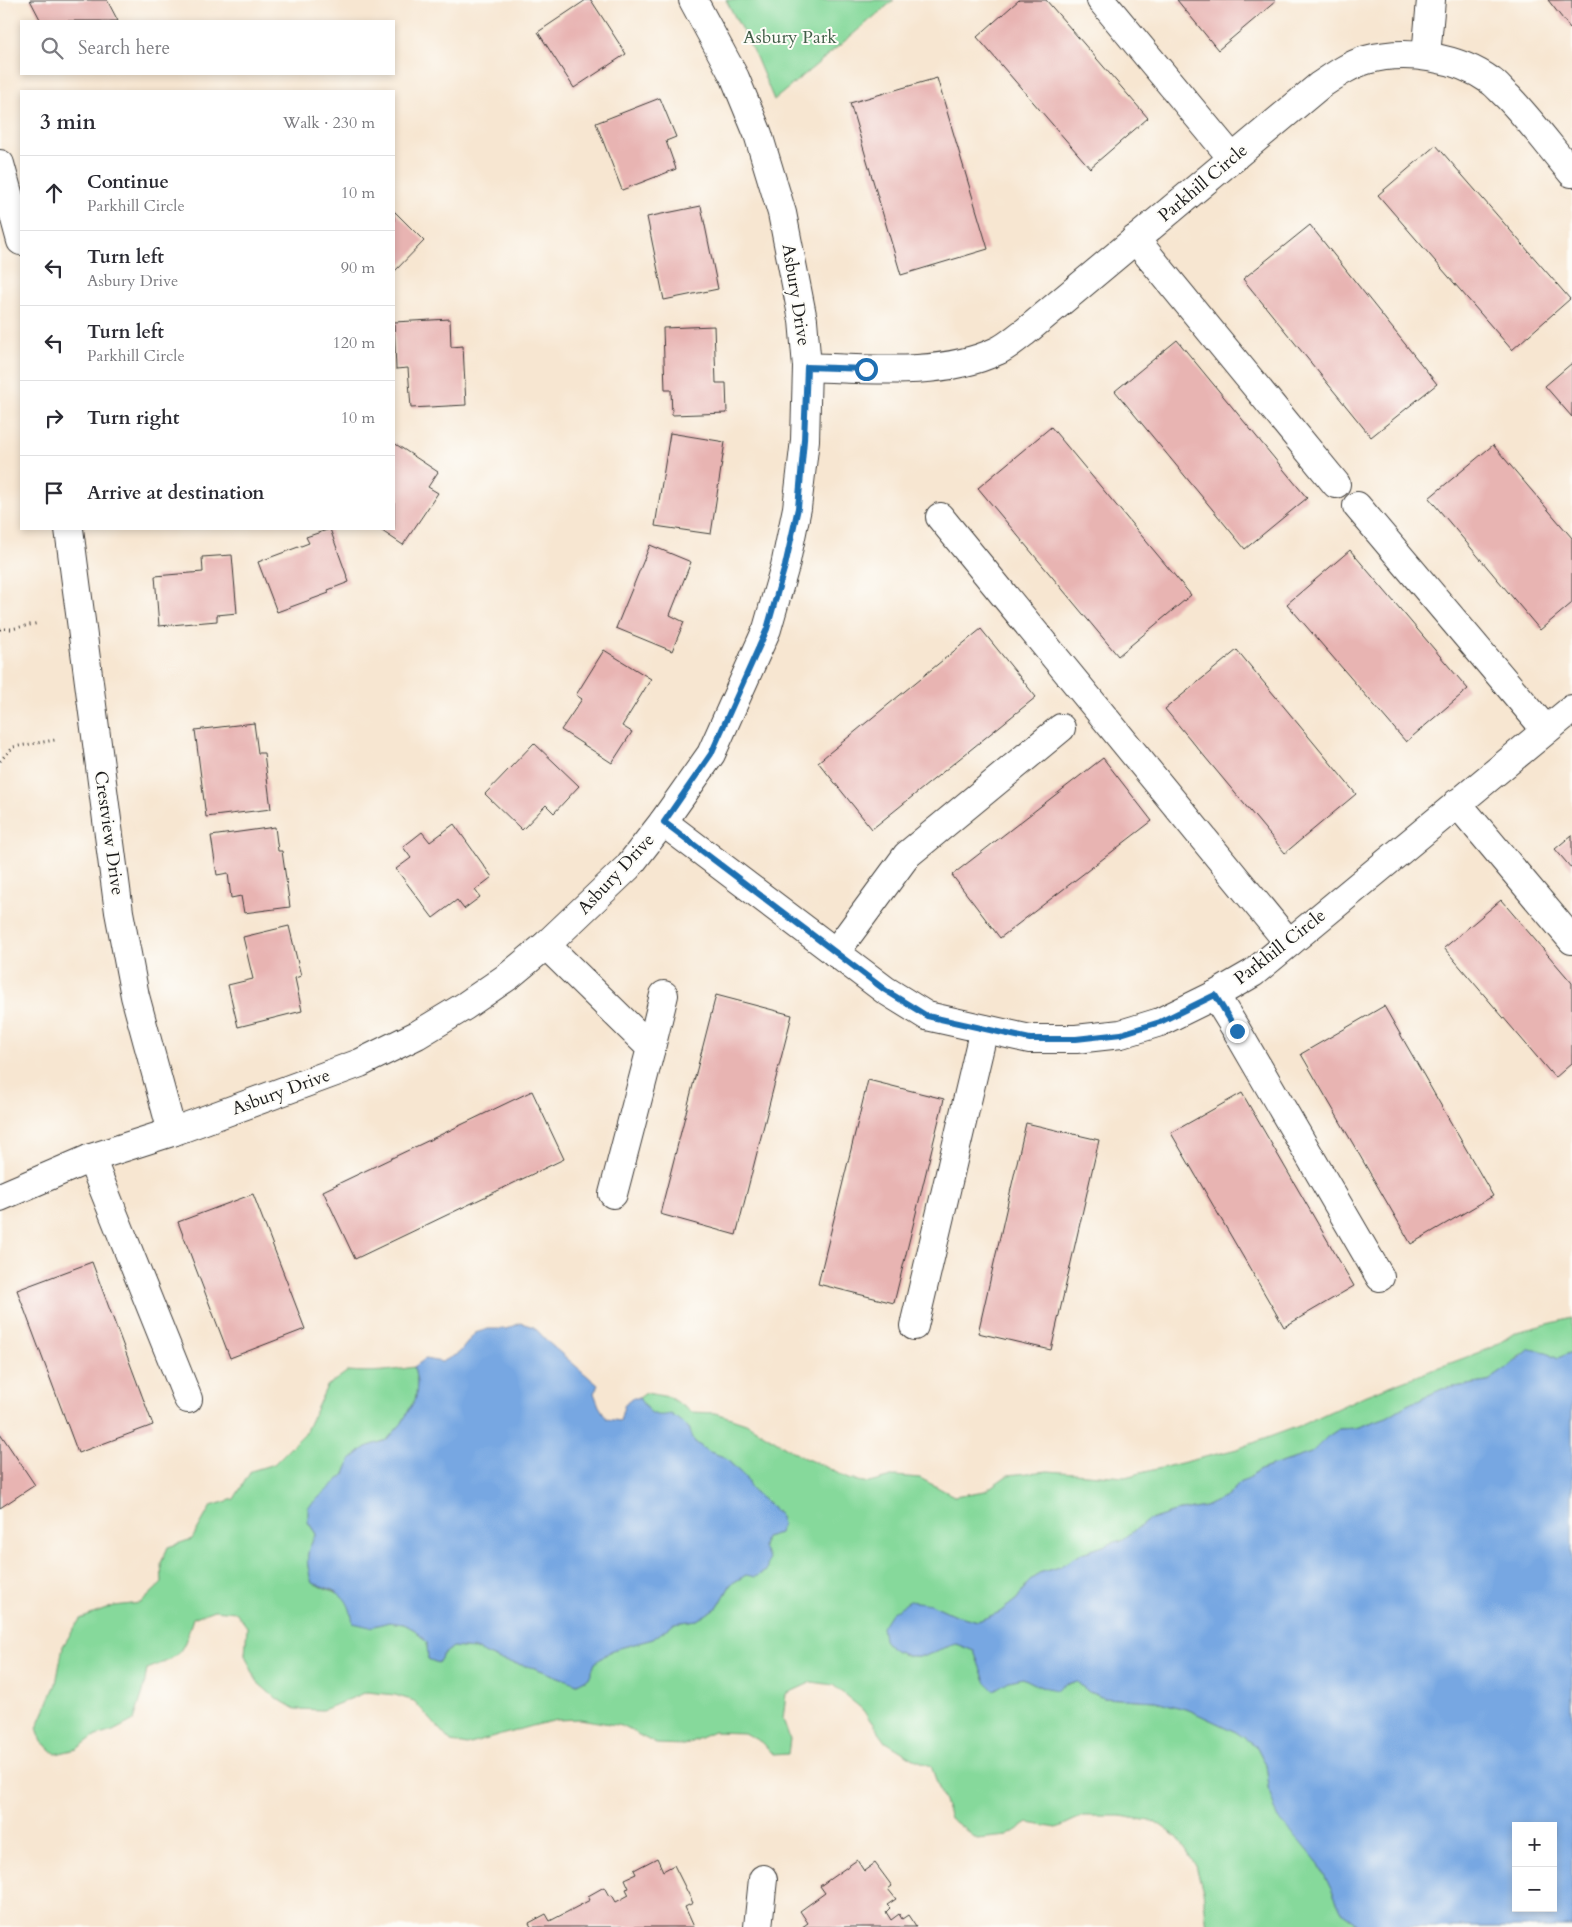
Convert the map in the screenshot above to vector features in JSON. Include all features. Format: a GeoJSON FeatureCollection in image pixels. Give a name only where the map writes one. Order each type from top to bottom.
{"type":"FeatureCollection","features":[{"type":"Feature","properties":{"kind":"street","name":"Asbury Drive"},"geometry":{"type":"LineString","coordinates":[[0,1197],[90,1158],[172,1132],[360,1063],[409,1039],[465,1006],[510,975],[546,945],[628,867],[664,822],[711,754],[767,629],[785,566],[798,508],[804,440],[807,367],[803,320],[784,222],[758,134],[731,70],[693,0]]}},
{"type":"Feature","properties":{"kind":"street"},"geometry":{"type":"LineString","coordinates":[[1101,0],[1233,159]]}},
{"type":"Feature","properties":{"kind":"street"},"geometry":{"type":"LineString","coordinates":[[1426,56],[1431,0]]}},
{"type":"Feature","properties":{"kind":"street","name":"Parkhill Circle"},"geometry":{"type":"LineString","coordinates":[[807,367],[866,369],[955,366],[998,351],[1025,332],[1319,86],[1342,71],[1365,60],[1390,56],[1426,56],[1460,65],[1492,81],[1516,105],[1572,173]]}},
{"type":"Feature","properties":{"kind":"street"},"geometry":{"type":"LineString","coordinates":[[0,164],[20,237]]}},
{"type":"Feature","properties":{"kind":"street"},"geometry":{"type":"LineString","coordinates":[[1135,240],[1336,484]]}},
{"type":"Feature","properties":{"kind":"street"},"geometry":{"type":"LineString","coordinates":[[1357,506],[1546,730]]}},
{"type":"Feature","properties":{"kind":"street"},"geometry":{"type":"LineString","coordinates":[[940,517],[1289,944]]}},
{"type":"Feature","properties":{"kind":"street","name":"Crestview Drive"},"geometry":{"type":"LineString","coordinates":[[69,530],[120,912],[135,996],[172,1132]]}},
{"type":"Feature","properties":{"kind":"street","name":"Parkhill Circle"},"geometry":{"type":"LineString","coordinates":[[664,822],[885,990],[927,1016],[1030,1039],[1076,1039],[1121,1034],[1160,1022],[1215,995],[1253,973],[1572,708]]}},
{"type":"Feature","properties":{"kind":"street"},"geometry":{"type":"LineString","coordinates":[[836,953],[907,856],[1060,728]]}},
{"type":"Feature","properties":{"kind":"street"},"geometry":{"type":"LineString","coordinates":[[1457,803],[1572,940]]}},
{"type":"Feature","properties":{"kind":"street"},"geometry":{"type":"LineString","coordinates":[[546,945],[651,1048]]}},
{"type":"Feature","properties":{"kind":"street"},"geometry":{"type":"LineString","coordinates":[[613,1194],[664,995]]}},
{"type":"Feature","properties":{"kind":"street"},"geometry":{"type":"LineString","coordinates":[[1215,995],[1380,1277]]}},
{"type":"Feature","properties":{"kind":"street"},"geometry":{"type":"LineString","coordinates":[[914,1326],[984,1029]]}},
{"type":"Feature","properties":{"kind":"street"},"geometry":{"type":"LineString","coordinates":[[90,1158],[188,1399]]}},
{"type":"Feature","properties":{"kind":"street"},"geometry":{"type":"LineString","coordinates":[[758,1927],[763,1879]]}},
{"type":"Feature","properties":{"kind":"path"},"geometry":{"type":"LineString","coordinates":[[0,629],[11,629],[39,623]]}},
{"type":"Feature","properties":{"kind":"path"},"geometry":{"type":"LineString","coordinates":[[0,760],[13,747],[54,740]]}},
{"type":"Feature","properties":{"kind":"green space","name":"Asbury Park"},"geometry":{"type":"Polygon","coordinates":[[[726,0],[894,0],[774,100],[756,57],[726,0]]]}},
{"type":"Feature","properties":{"kind":"green space"},"geometry":{"type":"Polygon","coordinates":[[[1572,1318],[1572,1352],[1558,1358],[1546,1352],[1522,1354],[1507,1368],[1487,1382],[1442,1389],[1407,1405],[1387,1417],[1356,1428],[1339,1429],[1327,1437],[1311,1453],[1260,1470],[1239,1484],[1228,1496],[1205,1507],[1175,1512],[1147,1521],[1122,1540],[1082,1553],[1059,1567],[1039,1573],[1027,1584],[1017,1599],[1000,1612],[978,1621],[955,1615],[931,1604],[884,1640],[894,1651],[908,1656],[925,1656],[956,1644],[974,1651],[985,1681],[1009,1681],[1023,1678],[1041,1687],[1077,1682],[1089,1692],[1104,1698],[1156,1701],[1189,1710],[1236,1732],[1257,1747],[1266,1765],[1270,1794],[1319,1864],[1343,1914],[1361,1927],[1207,1927],[1203,1891],[1196,1866],[1178,1838],[1155,1822],[1121,1816],[1083,1816],[1057,1828],[1028,1823],[1007,1836],[977,1839],[950,1818],[931,1766],[912,1758],[886,1742],[862,1709],[833,1685],[812,1682],[786,1694],[783,1719],[790,1739],[788,1754],[773,1755],[761,1742],[744,1733],[714,1732],[684,1745],[656,1744],[622,1726],[580,1719],[557,1720],[467,1745],[451,1742],[414,1701],[395,1695],[367,1692],[323,1710],[295,1709],[273,1696],[257,1682],[245,1655],[247,1627],[236,1612],[214,1610],[193,1618],[183,1647],[174,1657],[147,1669],[143,1692],[134,1720],[113,1731],[93,1737],[77,1749],[56,1754],[42,1742],[37,1728],[56,1684],[63,1646],[80,1619],[114,1606],[141,1603],[162,1583],[161,1563],[168,1547],[192,1539],[211,1506],[234,1499],[251,1471],[274,1464],[305,1433],[327,1386],[348,1371],[365,1372],[414,1367],[417,1382],[416,1397],[402,1423],[387,1440],[366,1447],[351,1459],[345,1474],[308,1522],[316,1534],[308,1552],[312,1583],[343,1595],[352,1610],[370,1627],[389,1622],[404,1624],[415,1630],[427,1643],[428,1659],[438,1663],[443,1655],[453,1647],[475,1649],[500,1660],[535,1668],[577,1684],[589,1678],[595,1663],[612,1650],[653,1639],[674,1623],[697,1620],[718,1607],[731,1584],[746,1575],[763,1547],[765,1537],[779,1533],[779,1514],[751,1489],[745,1477],[724,1457],[707,1451],[694,1441],[689,1428],[648,1412],[639,1398],[646,1393],[669,1397],[691,1412],[716,1413],[746,1423],[802,1457],[848,1479],[869,1483],[895,1476],[920,1478],[954,1496],[985,1491],[1008,1475],[1048,1471],[1125,1477],[1237,1449],[1299,1426],[1366,1395],[1493,1347],[1516,1332],[1572,1318]]]}},
{"type":"Feature","properties":{"kind":"water"},"geometry":{"type":"Polygon","coordinates":[[[521,1323],[534,1327],[549,1343],[598,1385],[594,1393],[607,1419],[620,1421],[624,1406],[631,1398],[639,1398],[652,1413],[659,1415],[671,1414],[689,1428],[694,1441],[707,1451],[724,1457],[745,1477],[751,1489],[779,1514],[782,1524],[779,1533],[765,1537],[763,1547],[769,1559],[766,1571],[755,1577],[746,1575],[731,1584],[718,1607],[697,1620],[674,1623],[653,1639],[612,1650],[595,1663],[589,1678],[577,1684],[535,1668],[500,1660],[475,1649],[453,1647],[443,1655],[438,1663],[428,1659],[427,1643],[415,1630],[404,1624],[389,1622],[370,1627],[353,1623],[349,1606],[341,1595],[312,1583],[309,1569],[308,1552],[316,1534],[308,1522],[308,1507],[345,1474],[351,1459],[366,1447],[387,1440],[402,1423],[416,1397],[417,1382],[414,1367],[425,1359],[442,1362],[459,1353],[475,1333],[488,1329],[506,1329],[521,1323]]]}},
{"type":"Feature","properties":{"kind":"water"},"geometry":{"type":"Polygon","coordinates":[[[1530,1349],[1546,1352],[1558,1358],[1572,1352],[1572,1927],[1361,1927],[1343,1914],[1319,1864],[1279,1819],[1270,1794],[1266,1765],[1257,1747],[1236,1732],[1189,1710],[1156,1701],[1104,1698],[1089,1692],[1077,1682],[1067,1683],[1057,1690],[1041,1687],[1023,1678],[1009,1681],[994,1690],[985,1681],[974,1651],[956,1644],[925,1656],[908,1656],[894,1651],[884,1640],[882,1627],[891,1613],[910,1601],[931,1604],[955,1615],[978,1621],[1000,1612],[1017,1599],[1027,1584],[1039,1573],[1059,1567],[1082,1553],[1122,1540],[1147,1521],[1175,1512],[1205,1507],[1228,1496],[1239,1484],[1260,1470],[1311,1453],[1327,1437],[1339,1429],[1356,1428],[1387,1417],[1407,1405],[1442,1389],[1487,1382],[1530,1349]]]}},
{"type":"Feature","properties":{"kind":"building"},"geometry":{"type":"Polygon","coordinates":[[[30,0],[107,0],[117,20],[40,20],[30,0]]]}},
{"type":"Feature","properties":{"kind":"building"},"geometry":{"type":"Polygon","coordinates":[[[586,0],[591,0],[626,54],[574,88],[538,32],[586,0]]]}},
{"type":"Feature","properties":{"kind":"building"},"geometry":{"type":"Polygon","coordinates":[[[1019,0],[1046,0],[1148,118],[1090,168],[977,37],[1019,0]]]}},
{"type":"Feature","properties":{"kind":"building"},"geometry":{"type":"Polygon","coordinates":[[[1177,0],[1275,0],[1276,1],[1218,50],[1177,0]]]}},
{"type":"Feature","properties":{"kind":"building"},"geometry":{"type":"Polygon","coordinates":[[[1548,0],[1572,0],[1572,26],[1570,28],[1548,0]]]}},
{"type":"Feature","properties":{"kind":"building"},"geometry":{"type":"Polygon","coordinates":[[[937,78],[988,249],[901,275],[850,103],[937,78]]]}},
{"type":"Feature","properties":{"kind":"building"},"geometry":{"type":"Polygon","coordinates":[[[660,98],[676,137],[666,141],[676,169],[622,190],[596,123],[660,98]]]}},
{"type":"Feature","properties":{"kind":"building"},"geometry":{"type":"Polygon","coordinates":[[[1436,145],[1570,299],[1512,350],[1378,195],[1436,145]]]}},
{"type":"Feature","properties":{"kind":"building"},"geometry":{"type":"Polygon","coordinates":[[[701,206],[718,289],[664,300],[647,217],[701,206]]]}},
{"type":"Feature","properties":{"kind":"building"},"geometry":{"type":"Polygon","coordinates":[[[395,212],[424,241],[395,271],[395,212]]]}},
{"type":"Feature","properties":{"kind":"building"},"geometry":{"type":"Polygon","coordinates":[[[1310,225],[1437,384],[1371,437],[1243,279],[1310,225]]]}},
{"type":"Feature","properties":{"kind":"building"},"geometry":{"type":"Polygon","coordinates":[[[450,319],[451,347],[463,346],[466,405],[411,408],[408,368],[396,369],[395,322],[450,319]]]}},
{"type":"Feature","properties":{"kind":"building"},"geometry":{"type":"Polygon","coordinates":[[[714,326],[716,383],[726,383],[727,413],[672,415],[671,390],[665,390],[663,328],[714,326]]]}},
{"type":"Feature","properties":{"kind":"building"},"geometry":{"type":"Polygon","coordinates":[[[1177,340],[1307,498],[1245,549],[1115,391],[1177,340]]]}},
{"type":"Feature","properties":{"kind":"building"},"geometry":{"type":"Polygon","coordinates":[[[1572,363],[1572,417],[1545,386],[1572,363]]]}},
{"type":"Feature","properties":{"kind":"building"},"geometry":{"type":"Polygon","coordinates":[[[1051,427],[1191,595],[1118,656],[978,488],[1051,427]]]}},
{"type":"Feature","properties":{"kind":"building"},"geometry":{"type":"Polygon","coordinates":[[[670,433],[725,442],[711,534],[655,526],[670,433]]]}},
{"type":"Feature","properties":{"kind":"building"},"geometry":{"type":"Polygon","coordinates":[[[395,444],[438,472],[428,487],[438,493],[403,545],[380,530],[395,530],[395,444]]]}},
{"type":"Feature","properties":{"kind":"building"},"geometry":{"type":"Polygon","coordinates":[[[1493,445],[1572,538],[1572,603],[1540,630],[1429,498],[1493,445]]]}},
{"type":"Feature","properties":{"kind":"building"},"geometry":{"type":"Polygon","coordinates":[[[330,530],[349,582],[328,590],[329,593],[277,612],[258,562],[309,543],[306,537],[330,530]]]}},
{"type":"Feature","properties":{"kind":"building"},"geometry":{"type":"Polygon","coordinates":[[[650,545],[691,562],[670,615],[684,622],[672,651],[616,628],[650,545]]]}},
{"type":"Feature","properties":{"kind":"building"},"geometry":{"type":"Polygon","coordinates":[[[1350,550],[1468,689],[1406,742],[1287,604],[1350,550]]]}},
{"type":"Feature","properties":{"kind":"building"},"geometry":{"type":"Polygon","coordinates":[[[232,555],[237,613],[217,615],[217,621],[159,626],[155,576],[203,572],[202,557],[232,555]]]}},
{"type":"Feature","properties":{"kind":"building"},"geometry":{"type":"Polygon","coordinates":[[[981,629],[1036,697],[872,829],[818,762],[981,629]]]}},
{"type":"Feature","properties":{"kind":"building"},"geometry":{"type":"Polygon","coordinates":[[[604,650],[651,679],[622,726],[632,732],[612,763],[561,730],[582,699],[576,695],[604,650]]]}},
{"type":"Feature","properties":{"kind":"building"},"geometry":{"type":"Polygon","coordinates":[[[1237,650],[1356,794],[1285,853],[1165,709],[1237,650]]]}},
{"type":"Feature","properties":{"kind":"building"},"geometry":{"type":"Polygon","coordinates":[[[254,723],[258,753],[264,753],[271,809],[206,817],[195,730],[254,723]]]}},
{"type":"Feature","properties":{"kind":"building"},"geometry":{"type":"Polygon","coordinates":[[[534,743],[579,786],[554,813],[546,805],[522,830],[485,794],[534,743]]]}},
{"type":"Feature","properties":{"kind":"building"},"geometry":{"type":"Polygon","coordinates":[[[1103,758],[1152,821],[1000,938],[952,875],[1103,758]]]}},
{"type":"Feature","properties":{"kind":"building"},"geometry":{"type":"Polygon","coordinates":[[[454,824],[492,877],[475,890],[480,897],[464,909],[457,900],[433,918],[396,869],[411,858],[403,847],[422,832],[430,842],[454,824]]]}},
{"type":"Feature","properties":{"kind":"building"},"geometry":{"type":"Polygon","coordinates":[[[275,827],[278,851],[282,851],[290,907],[244,913],[241,896],[231,898],[228,873],[217,875],[211,836],[275,827]]]}},
{"type":"Feature","properties":{"kind":"building"},"geometry":{"type":"Polygon","coordinates":[[[1572,835],[1572,869],[1555,849],[1572,835]]]}},
{"type":"Feature","properties":{"kind":"building"},"geometry":{"type":"Polygon","coordinates":[[[1501,900],[1572,983],[1572,1063],[1555,1078],[1444,948],[1501,900]]]}},
{"type":"Feature","properties":{"kind":"building"},"geometry":{"type":"Polygon","coordinates":[[[289,926],[301,976],[295,978],[302,1011],[238,1027],[228,985],[253,979],[243,937],[289,926]]]}},
{"type":"Feature","properties":{"kind":"building"},"geometry":{"type":"Polygon","coordinates":[[[716,995],[792,1015],[736,1235],[660,1214],[716,995]]]}},
{"type":"Feature","properties":{"kind":"building"},"geometry":{"type":"Polygon","coordinates":[[[1384,1006],[1493,1196],[1411,1244],[1301,1054],[1384,1006]]]}},
{"type":"Feature","properties":{"kind":"building"},"geometry":{"type":"Polygon","coordinates":[[[868,1080],[944,1099],[894,1303],[818,1284],[868,1080]]]}},
{"type":"Feature","properties":{"kind":"building"},"geometry":{"type":"Polygon","coordinates":[[[532,1091],[564,1159],[355,1259],[323,1191],[532,1091]]]}},
{"type":"Feature","properties":{"kind":"building"},"geometry":{"type":"Polygon","coordinates":[[[1242,1093],[1354,1286],[1284,1327],[1171,1133],[1242,1093]]]}},
{"type":"Feature","properties":{"kind":"building"},"geometry":{"type":"Polygon","coordinates":[[[1026,1123],[1099,1140],[1051,1350],[978,1333],[1026,1123]]]}},
{"type":"Feature","properties":{"kind":"building"},"geometry":{"type":"Polygon","coordinates":[[[253,1194],[305,1329],[230,1358],[178,1222],[253,1194]]]}},
{"type":"Feature","properties":{"kind":"building"},"geometry":{"type":"Polygon","coordinates":[[[92,1262],[153,1425],[78,1453],[17,1290],[92,1262]]]}},
{"type":"Feature","properties":{"kind":"building"},"geometry":{"type":"Polygon","coordinates":[[[0,1433],[35,1485],[0,1508],[0,1433]]]}},
{"type":"Feature","properties":{"kind":"building"},"geometry":{"type":"Polygon","coordinates":[[[657,1858],[663,1871],[674,1865],[693,1903],[685,1907],[694,1927],[531,1927],[529,1923],[546,1914],[550,1921],[590,1900],[588,1896],[604,1887],[609,1896],[612,1895],[616,1902],[629,1895],[626,1889],[629,1888],[625,1879],[636,1874],[634,1870],[657,1858]]]}},
{"type":"Feature","properties":{"kind":"building"},"geometry":{"type":"Polygon","coordinates":[[[857,1860],[864,1871],[875,1863],[892,1886],[888,1889],[896,1899],[887,1905],[890,1908],[886,1912],[891,1920],[899,1914],[902,1919],[908,1915],[916,1927],[802,1927],[808,1923],[800,1911],[825,1893],[820,1886],[857,1860]]]}},
{"type":"Feature","properties":{"kind":"route"},"geometry":{"type":"LineString","coordinates":[[866,369],[807,367],[804,440],[798,508],[785,566],[767,629],[711,754],[664,822],[885,990],[927,1016],[1030,1039],[1076,1039],[1121,1034],[1160,1022],[1215,995],[1237,1031]]}}]}
